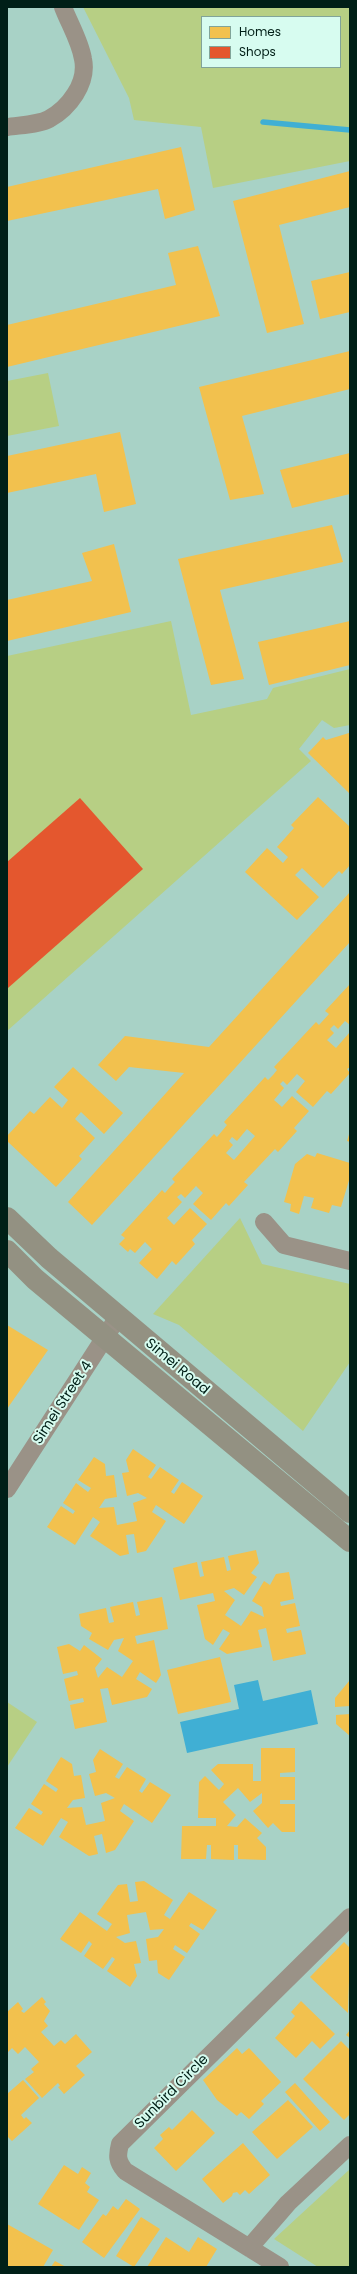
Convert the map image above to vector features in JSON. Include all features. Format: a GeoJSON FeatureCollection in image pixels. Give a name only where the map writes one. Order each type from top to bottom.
{"type":"FeatureCollection","features":[{"type":"Feature","properties":{"kind":"main road","name":"Simei Road"},"geometry":{"type":"LineString","coordinates":[[7,1218],[49,1258],[350,1512]]}},
{"type":"Feature","properties":{"kind":"main road","name":"Simei Road"},"geometry":{"type":"LineString","coordinates":[[7,1251],[35,1279],[350,1540]]}},
{"type":"Feature","properties":{"kind":"street"},"geometry":{"type":"LineString","coordinates":[[7,128],[48,120],[68,105],[79,88],[83,75],[83,59],[63,7]]}},
{"type":"Feature","properties":{"kind":"street"},"geometry":{"type":"LineString","coordinates":[[264,1222],[284,1245],[350,1261]]}},
{"type":"Feature","properties":{"kind":"street","name":"Simei Street 4"},"geometry":{"type":"LineString","coordinates":[[7,1489],[118,1317]]}},
{"type":"Feature","properties":{"kind":"street","name":"Sunbird Circle"},"geometry":{"type":"LineString","coordinates":[[280,2267],[125,2171],[118,2162],[120,2144],[350,1917]]}},
{"type":"Feature","properties":{"kind":"street"},"geometry":{"type":"LineString","coordinates":[[249,2248],[288,2203],[350,2145]]}},
{"type":"Feature","properties":{"kind":"green space"},"geometry":{"type":"Polygon","coordinates":[[[83,7],[350,7],[350,161],[213,188],[201,127],[134,120],[129,98],[83,7]]]}},
{"type":"Feature","properties":{"kind":"green space"},"geometry":{"type":"Polygon","coordinates":[[[48,373],[59,426],[7,436],[7,381],[48,373]]]}},
{"type":"Feature","properties":{"kind":"green space"},"geometry":{"type":"Polygon","coordinates":[[[171,621],[191,715],[267,699],[273,688],[350,669],[350,725],[334,728],[322,720],[299,749],[311,761],[7,1031],[7,656],[171,621]]]}},
{"type":"Feature","properties":{"kind":"green space"},"geometry":{"type":"Polygon","coordinates":[[[240,1218],[262,1264],[350,1284],[350,1362],[303,1431],[179,1325],[153,1314],[240,1218]]]}},
{"type":"Feature","properties":{"kind":"green space"},"geometry":{"type":"Polygon","coordinates":[[[7,1702],[37,1722],[7,1767],[7,1702]]]}},
{"type":"Feature","properties":{"kind":"green space"},"geometry":{"type":"Polygon","coordinates":[[[350,2169],[350,2267],[318,2267],[274,2239],[350,2169]]]}},
{"type":"Feature","properties":{"kind":"water"},"geometry":{"type":"Polygon","coordinates":[[[258,1680],[263,1701],[311,1690],[318,1724],[187,1753],[180,1722],[239,1709],[234,1685],[258,1680]]]}},
{"type":"Feature","properties":{"kind":"building: Homes"},"geometry":{"type":"Polygon","coordinates":[[[181,147],[195,210],[165,219],[158,189],[7,221],[7,187],[181,147]]]}},
{"type":"Feature","properties":{"kind":"building: Homes"},"geometry":{"type":"Polygon","coordinates":[[[350,171],[350,207],[279,225],[304,324],[267,333],[233,201],[350,171]]]}},
{"type":"Feature","properties":{"kind":"building: Homes"},"geometry":{"type":"Polygon","coordinates":[[[198,246],[220,316],[7,367],[7,325],[176,285],[168,253],[198,246]]]}},
{"type":"Feature","properties":{"kind":"building: Homes"},"geometry":{"type":"Polygon","coordinates":[[[350,272],[350,312],[320,319],[311,281],[350,272]]]}},
{"type":"Feature","properties":{"kind":"building: Homes"},"geometry":{"type":"Polygon","coordinates":[[[350,351],[350,389],[242,416],[264,494],[230,500],[199,387],[350,351]]]}},
{"type":"Feature","properties":{"kind":"building: Homes"},"geometry":{"type":"Polygon","coordinates":[[[120,432],[136,504],[104,512],[96,474],[7,493],[7,456],[120,432]]]}},
{"type":"Feature","properties":{"kind":"building: Homes"},"geometry":{"type":"Polygon","coordinates":[[[350,453],[350,494],[292,508],[280,470],[350,453]]]}},
{"type":"Feature","properties":{"kind":"building: Homes"},"geometry":{"type":"Polygon","coordinates":[[[332,525],[343,562],[220,590],[244,679],[211,685],[178,559],[332,525]]]}},
{"type":"Feature","properties":{"kind":"building: Homes"},"geometry":{"type":"Polygon","coordinates":[[[114,544],[131,612],[7,641],[7,600],[92,581],[82,553],[114,544]]]}},
{"type":"Feature","properties":{"kind":"building: Homes"},"geometry":{"type":"Polygon","coordinates":[[[350,621],[350,665],[269,685],[258,642],[350,621]]]}},
{"type":"Feature","properties":{"kind":"building: Homes"},"geometry":{"type":"Polygon","coordinates":[[[349,733],[350,794],[308,753],[323,737],[326,740],[349,733]]]}},
{"type":"Feature","properties":{"kind":"building: Homes"},"geometry":{"type":"Polygon","coordinates":[[[318,797],[350,827],[350,865],[342,874],[339,871],[323,888],[302,868],[295,875],[319,897],[297,920],[245,872],[267,848],[283,863],[288,857],[277,847],[294,828],[291,825],[318,797]]]}},
{"type":"Feature","properties":{"kind":"building: Homes"},"geometry":{"type":"Polygon","coordinates":[[[350,892],[350,942],[92,1225],[68,1202],[184,1073],[129,1067],[116,1081],[98,1065],[125,1036],[209,1047],[350,892]]]}},
{"type":"Feature","properties":{"kind":"building: Homes"},"geometry":{"type":"Polygon","coordinates":[[[350,984],[350,1025],[345,1021],[338,1029],[334,1025],[330,1029],[334,1033],[327,1040],[336,1048],[350,1032],[350,1067],[347,1069],[350,1073],[331,1094],[327,1091],[313,1107],[296,1092],[305,1081],[297,1074],[287,1085],[283,1081],[280,1084],[284,1088],[274,1100],[282,1107],[292,1096],[309,1111],[294,1128],[297,1131],[278,1152],[275,1149],[244,1182],[248,1185],[229,1206],[226,1203],[211,1220],[193,1204],[203,1193],[196,1186],[185,1198],[181,1194],[177,1197],[182,1202],[167,1218],[174,1225],[190,1208],[207,1224],[192,1240],[195,1244],[176,1265],[172,1261],[157,1279],[139,1263],[152,1249],[145,1242],[135,1253],[130,1249],[128,1252],[119,1244],[125,1238],[121,1235],[162,1190],[165,1193],[175,1182],[172,1179],[214,1134],[217,1137],[227,1125],[224,1122],[265,1077],[268,1080],[273,1075],[277,1070],[274,1067],[316,1022],[319,1025],[329,1014],[325,1011],[350,984]],[[247,1129],[237,1141],[232,1137],[229,1141],[233,1145],[226,1153],[234,1160],[255,1136],[247,1129]]]}},
{"type":"Feature","properties":{"kind":"building: Homes"},"geometry":{"type":"Polygon","coordinates":[[[73,1067],[123,1113],[104,1134],[81,1112],[75,1119],[95,1138],[79,1156],[82,1159],[56,1187],[7,1141],[7,1136],[30,1111],[34,1114],[50,1097],[62,1108],[68,1100],[54,1087],[73,1067]]]}},
{"type":"Feature","properties":{"kind":"building: Homes"},"geometry":{"type":"Polygon","coordinates":[[[350,1131],[350,1142],[347,1141],[350,1131]]]}},
{"type":"Feature","properties":{"kind":"building: Homes"},"geometry":{"type":"Polygon","coordinates":[[[317,1153],[350,1163],[350,1177],[341,1207],[332,1205],[329,1213],[311,1208],[314,1198],[304,1196],[299,1214],[290,1211],[291,1204],[284,1202],[295,1164],[307,1154],[315,1157],[317,1153]]]}},
{"type":"Feature","properties":{"kind":"building: Homes"},"geometry":{"type":"Polygon","coordinates":[[[7,1325],[48,1350],[7,1409],[7,1325]]]}},
{"type":"Feature","properties":{"kind":"building: Homes"},"geometry":{"type":"Polygon","coordinates":[[[133,1449],[156,1465],[148,1477],[151,1479],[160,1467],[179,1480],[171,1492],[174,1494],[182,1482],[203,1496],[184,1524],[156,1505],[152,1512],[166,1521],[146,1551],[137,1553],[134,1534],[126,1535],[129,1554],[120,1556],[90,1536],[100,1522],[93,1517],[75,1545],[47,1527],[61,1506],[73,1514],[75,1511],[63,1503],[76,1483],[88,1492],[91,1488],[78,1480],[94,1457],[105,1464],[106,1476],[114,1475],[117,1497],[105,1499],[99,1508],[114,1507],[117,1525],[137,1521],[133,1503],[147,1498],[138,1493],[127,1496],[122,1473],[129,1472],[126,1460],[133,1449]]]}},
{"type":"Feature","properties":{"kind":"building: Homes"},"geometry":{"type":"Polygon","coordinates":[[[256,1550],[259,1563],[251,1573],[257,1577],[244,1595],[234,1588],[224,1591],[235,1600],[225,1615],[241,1626],[251,1611],[264,1617],[262,1607],[252,1601],[264,1581],[270,1585],[276,1574],[289,1572],[294,1599],[280,1602],[281,1606],[295,1603],[300,1626],[286,1629],[287,1633],[301,1630],[306,1654],[273,1661],[266,1628],[258,1630],[262,1647],[227,1654],[219,1649],[230,1633],[223,1629],[213,1645],[205,1639],[197,1605],[215,1601],[213,1593],[180,1600],[173,1568],[197,1562],[200,1577],[204,1576],[201,1562],[224,1557],[227,1571],[231,1570],[228,1556],[256,1550]]]}},
{"type":"Feature","properties":{"kind":"building: Homes"},"geometry":{"type":"Polygon","coordinates":[[[162,1597],[168,1629],[135,1636],[137,1644],[154,1640],[161,1675],[156,1683],[140,1672],[136,1679],[152,1689],[147,1697],[112,1705],[108,1688],[100,1689],[107,1722],[75,1729],[70,1705],[84,1702],[83,1698],[69,1701],[64,1679],[78,1675],[77,1671],[63,1674],[57,1647],[69,1644],[80,1651],[84,1645],[102,1659],[95,1668],[98,1678],[107,1667],[122,1677],[133,1661],[118,1651],[124,1638],[114,1640],[108,1650],[89,1639],[92,1633],[81,1626],[79,1614],[106,1608],[109,1623],[114,1622],[110,1607],[133,1602],[136,1616],[140,1615],[137,1602],[162,1597]]]}},
{"type":"Feature","properties":{"kind":"building: Homes"},"geometry":{"type":"Polygon","coordinates":[[[220,1657],[231,1702],[178,1714],[167,1670],[220,1657]]]}},
{"type":"Feature","properties":{"kind":"building: Homes"},"geometry":{"type":"Polygon","coordinates":[[[350,1680],[350,1706],[335,1707],[335,1698],[350,1680]]]}},
{"type":"Feature","properties":{"kind":"building: Homes"},"geometry":{"type":"Polygon","coordinates":[[[350,1714],[350,1736],[336,1724],[336,1715],[350,1714]]]}},
{"type":"Feature","properties":{"kind":"building: Homes"},"geometry":{"type":"Polygon","coordinates":[[[261,1748],[295,1748],[295,1772],[280,1773],[280,1777],[295,1777],[295,1800],[280,1800],[280,1804],[295,1804],[295,1832],[282,1832],[273,1823],[268,1828],[253,1811],[262,1803],[262,1793],[250,1802],[238,1788],[223,1802],[236,1815],[227,1826],[237,1827],[245,1818],[262,1833],[257,1838],[266,1847],[266,1860],[238,1859],[238,1845],[234,1845],[234,1860],[211,1859],[211,1845],[207,1845],[206,1859],[181,1859],[182,1826],[216,1826],[216,1818],[198,1818],[199,1782],[205,1776],[219,1790],[224,1784],[211,1770],[218,1764],[253,1764],[253,1781],[261,1781],[261,1748]]]}},
{"type":"Feature","properties":{"kind":"building: Homes"},"geometry":{"type":"Polygon","coordinates":[[[100,1749],[123,1764],[115,1777],[119,1779],[127,1767],[146,1779],[139,1791],[142,1793],[150,1782],[171,1795],[152,1823],[124,1804],[120,1811],[134,1821],[115,1850],[106,1853],[102,1834],[94,1836],[98,1854],[89,1856],[59,1837],[68,1822],[61,1818],[43,1846],[15,1828],[29,1808],[41,1815],[43,1812],[31,1804],[44,1784],[56,1792],[58,1789],[46,1781],[61,1757],[72,1764],[74,1776],[81,1775],[85,1798],[73,1800],[67,1808],[82,1807],[86,1825],[105,1821],[101,1803],[115,1798],[106,1793],[95,1796],[89,1774],[96,1772],[93,1760],[100,1749]]]}},
{"type":"Feature","properties":{"kind":"building: Homes"},"geometry":{"type":"Polygon","coordinates":[[[144,1881],[173,1900],[164,1915],[170,1919],[189,1892],[217,1910],[203,1930],[191,1923],[189,1926],[200,1934],[187,1953],[175,1945],[173,1949],[185,1957],[169,1980],[158,1973],[157,1960],[149,1961],[146,1939],[158,1937],[164,1929],[150,1930],[146,1912],[127,1915],[130,1933],[116,1937],[125,1943],[136,1941],[141,1963],[134,1964],[137,1976],[130,1987],[107,1971],[115,1959],[112,1957],[103,1969],[84,1956],[92,1944],[89,1941],[81,1953],[60,1939],[80,1912],[107,1931],[112,1924],[97,1914],[118,1885],[127,1884],[130,1902],[138,1901],[135,1882],[144,1881]]]}},
{"type":"Feature","properties":{"kind":"building: Homes"},"geometry":{"type":"Polygon","coordinates":[[[344,1942],[350,1948],[348,2013],[310,1977],[344,1942]]]}},
{"type":"Feature","properties":{"kind":"building: Homes"},"geometry":{"type":"Polygon","coordinates":[[[42,1997],[46,2002],[44,2004],[50,2011],[44,2021],[48,2026],[41,2032],[54,2046],[61,2040],[65,2044],[76,2034],[92,2052],[76,2066],[85,2075],[64,2094],[58,2087],[60,2086],[58,2083],[42,2098],[25,2079],[34,2072],[31,2069],[39,2062],[25,2047],[18,2054],[12,2048],[7,2053],[7,2012],[18,2002],[23,2009],[21,2011],[24,2013],[42,1997]]]}},
{"type":"Feature","properties":{"kind":"building: Homes"},"geometry":{"type":"Polygon","coordinates":[[[301,2001],[335,2034],[320,2049],[312,2041],[296,2058],[275,2038],[295,2016],[291,2012],[301,2001]]]}},
{"type":"Feature","properties":{"kind":"building: Homes"},"geometry":{"type":"Polygon","coordinates":[[[350,2030],[350,2038],[346,2035],[350,2030]]]}},
{"type":"Feature","properties":{"kind":"building: Homes"},"geometry":{"type":"Polygon","coordinates":[[[341,2041],[350,2050],[350,2114],[344,2120],[303,2079],[341,2041]]]}},
{"type":"Feature","properties":{"kind":"building: Homes"},"geometry":{"type":"Polygon","coordinates":[[[237,2048],[242,2054],[249,2048],[281,2082],[261,2101],[264,2104],[249,2119],[241,2112],[237,2116],[217,2100],[203,2080],[237,2048]]]}},
{"type":"Feature","properties":{"kind":"building: Homes"},"geometry":{"type":"Polygon","coordinates":[[[23,2080],[39,2098],[21,2115],[24,2119],[26,2117],[32,2123],[12,2141],[7,2136],[7,2094],[23,2080]]]}},
{"type":"Feature","properties":{"kind":"building: Homes"},"geometry":{"type":"Polygon","coordinates":[[[295,2083],[330,2122],[320,2131],[285,2092],[295,2083]]]}},
{"type":"Feature","properties":{"kind":"building: Homes"},"geometry":{"type":"Polygon","coordinates":[[[288,2100],[313,2127],[277,2159],[252,2132],[288,2100]]]}},
{"type":"Feature","properties":{"kind":"building: Homes"},"geometry":{"type":"Polygon","coordinates":[[[192,2110],[215,2133],[176,2171],[154,2148],[163,2139],[160,2135],[169,2127],[172,2130],[192,2110]]]}},
{"type":"Feature","properties":{"kind":"building: Homes"},"geometry":{"type":"Polygon","coordinates":[[[243,2143],[270,2175],[249,2194],[245,2190],[240,2195],[237,2192],[233,2193],[232,2196],[223,2203],[202,2179],[243,2143]]]}},
{"type":"Feature","properties":{"kind":"building: Homes"},"geometry":{"type":"Polygon","coordinates":[[[64,2165],[78,2174],[82,2167],[91,2173],[85,2183],[90,2187],[87,2192],[99,2200],[79,2230],[38,2204],[64,2165]]]}},
{"type":"Feature","properties":{"kind":"building: Homes"},"geometry":{"type":"Polygon","coordinates":[[[126,2199],[140,2209],[104,2258],[82,2242],[103,2214],[106,2216],[113,2206],[118,2210],[126,2199]]]}},
{"type":"Feature","properties":{"kind":"building: Homes"},"geometry":{"type":"Polygon","coordinates":[[[141,2217],[160,2229],[134,2267],[116,2256],[141,2217]]]}},
{"type":"Feature","properties":{"kind":"building: Homes"},"geometry":{"type":"Polygon","coordinates":[[[7,2224],[53,2250],[43,2267],[7,2267],[7,2224]]]}},
{"type":"Feature","properties":{"kind":"building: Homes"},"geometry":{"type":"Polygon","coordinates":[[[166,2237],[189,2252],[198,2237],[217,2249],[206,2267],[147,2267],[166,2237]]]}},
{"type":"Feature","properties":{"kind":"building: Homes"},"geometry":{"type":"Polygon","coordinates":[[[55,2261],[66,2267],[51,2267],[55,2261]]]}},
{"type":"Feature","properties":{"kind":"building: Shops"},"geometry":{"type":"Polygon","coordinates":[[[80,798],[143,869],[8,988],[7,862],[80,798]]]}},
{"type":"Feature","properties":{"kind":"waterway"},"geometry":{"type":"LineString","coordinates":[[263,122],[350,130]]}}]}
